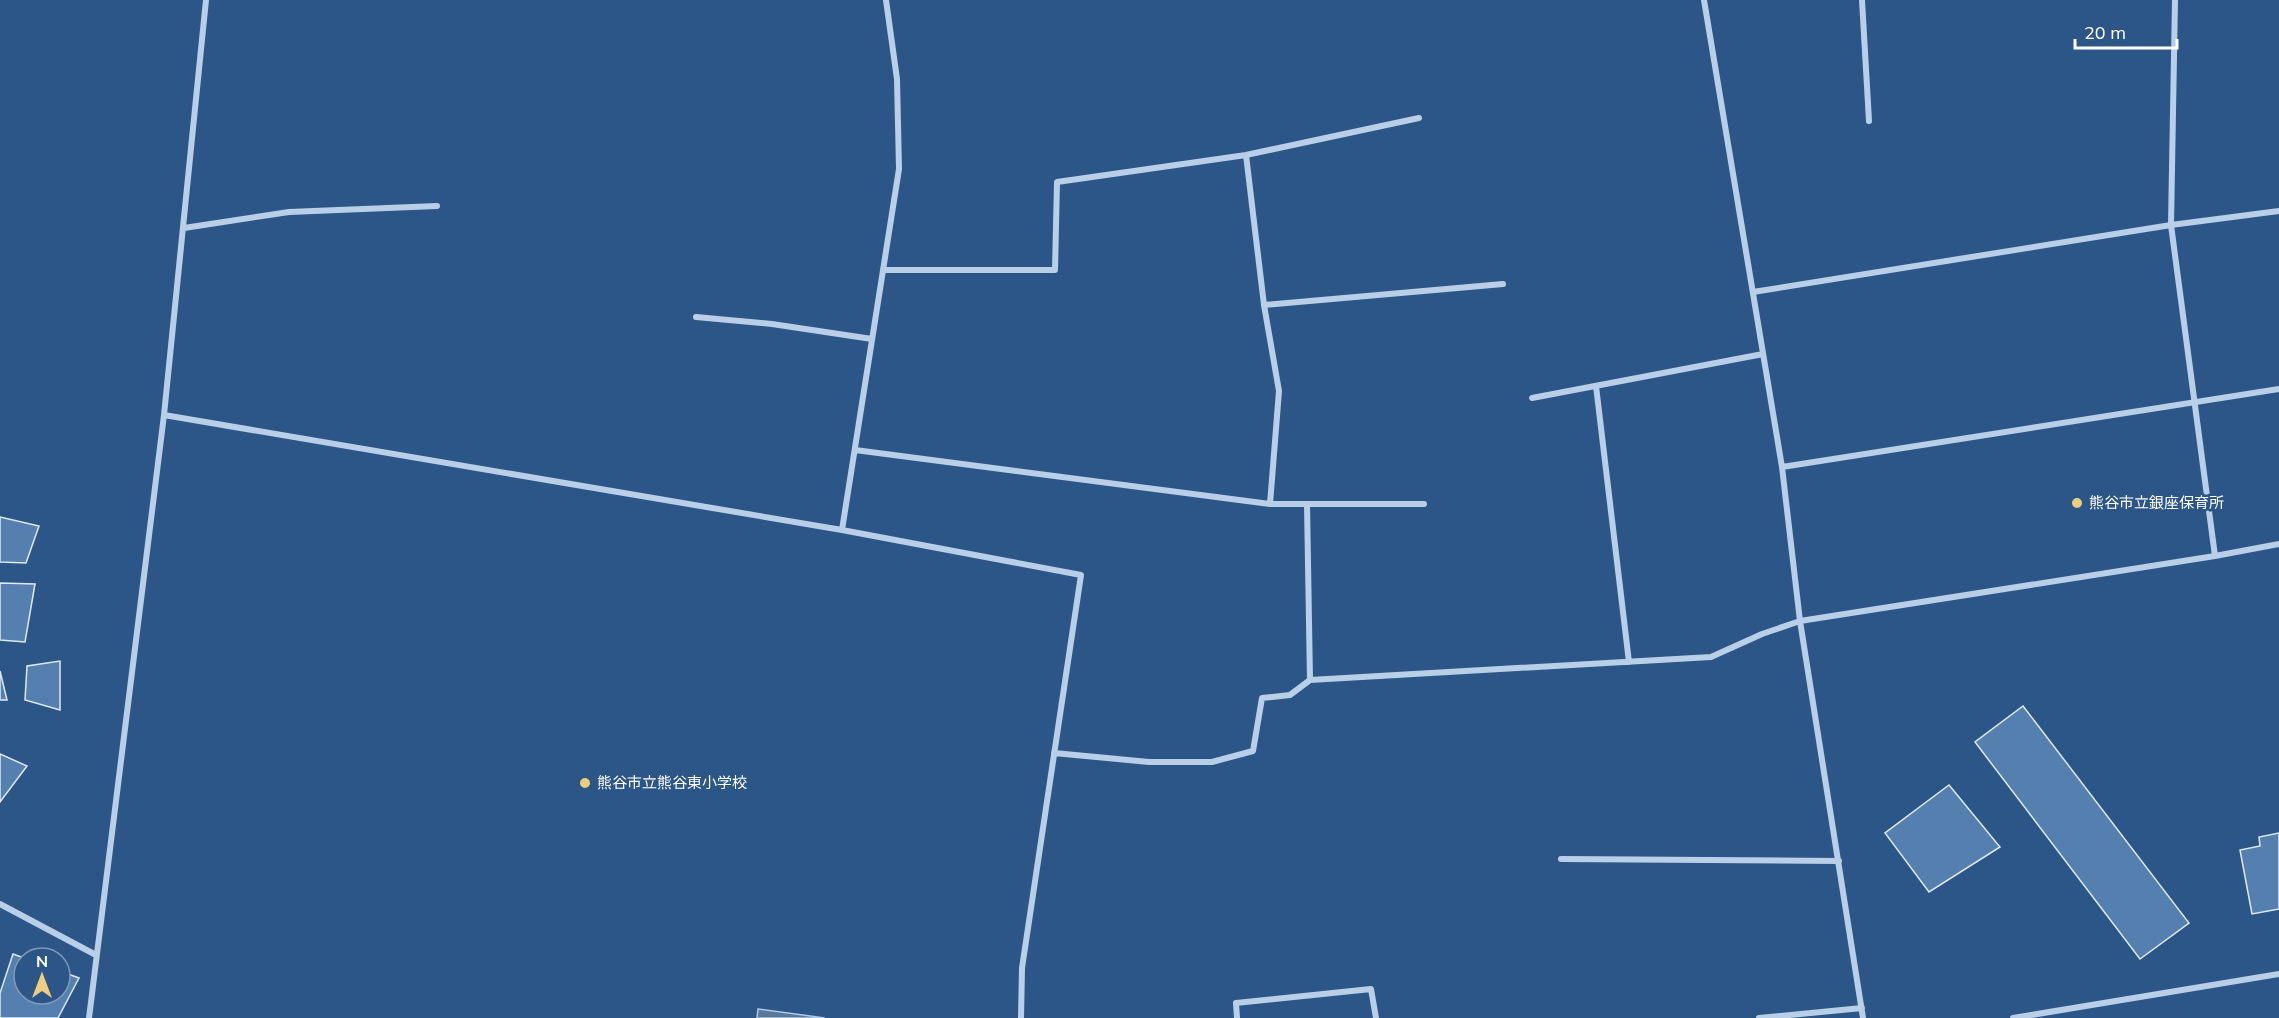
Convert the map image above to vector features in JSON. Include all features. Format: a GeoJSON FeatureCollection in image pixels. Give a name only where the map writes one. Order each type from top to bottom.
{"type":"FeatureCollection","features":[{"type":"Feature","properties":{"kind":"street"},"geometry":{"type":"LineString","coordinates":[[90,1018],[164,415],[206,0]]}},
{"type":"Feature","properties":{"kind":"street"},"geometry":{"type":"LineString","coordinates":[[842,530],[898,169],[897,79],[886,0]]}},
{"type":"Feature","properties":{"kind":"street"},"geometry":{"type":"LineString","coordinates":[[1704,0],[1782,466],[1800,621],[1863,1018]]}},
{"type":"Feature","properties":{"kind":"street"},"geometry":{"type":"LineString","coordinates":[[1862,0],[1869,121]]}},
{"type":"Feature","properties":{"kind":"street"},"geometry":{"type":"LineString","coordinates":[[2175,0],[2171,225],[2215,556]]}},
{"type":"Feature","properties":{"kind":"street"},"geometry":{"type":"LineString","coordinates":[[883,270],[1055,270],[1057,182],[1246,154],[1419,118]]}},
{"type":"Feature","properties":{"kind":"street"},"geometry":{"type":"LineString","coordinates":[[1246,154],[1264,305],[1280,391],[1270,504]]}},
{"type":"Feature","properties":{"kind":"street"},"geometry":{"type":"LineString","coordinates":[[184,228],[289,212],[437,206]]}},
{"type":"Feature","properties":{"kind":"street"},"geometry":{"type":"LineString","coordinates":[[1753,292],[2171,225],[2279,211]]}},
{"type":"Feature","properties":{"kind":"street"},"geometry":{"type":"LineString","coordinates":[[1264,305],[1503,284]]}},
{"type":"Feature","properties":{"kind":"street"},"geometry":{"type":"LineString","coordinates":[[696,317],[772,324],[872,339]]}},
{"type":"Feature","properties":{"kind":"street"},"geometry":{"type":"LineString","coordinates":[[1532,398],[1763,354]]}},
{"type":"Feature","properties":{"kind":"street"},"geometry":{"type":"LineString","coordinates":[[1596,386],[1629,662]]}},
{"type":"Feature","properties":{"kind":"street"},"geometry":{"type":"LineString","coordinates":[[1782,466],[2279,389]]}},
{"type":"Feature","properties":{"kind":"street"},"geometry":{"type":"LineString","coordinates":[[164,415],[842,530],[1081,575],[1022,968],[1021,1018]]}},
{"type":"Feature","properties":{"kind":"street"},"geometry":{"type":"LineString","coordinates":[[855,450],[1270,504],[1424,504]]}},
{"type":"Feature","properties":{"kind":"street"},"geometry":{"type":"LineString","coordinates":[[1307,504],[1310,680]]}},
{"type":"Feature","properties":{"kind":"street"},"geometry":{"type":"LineString","coordinates":[[1054,753],[1159,762],[1212,762],[1253,751],[1262,698],[1290,695],[1310,680],[1711,657],[1762,634],[1800,621],[2279,544]]}},
{"type":"Feature","properties":{"kind":"street"},"geometry":{"type":"LineString","coordinates":[[1561,859],[1839,861]]}},
{"type":"Feature","properties":{"kind":"street"},"geometry":{"type":"LineString","coordinates":[[0,904],[96,956]]}},
{"type":"Feature","properties":{"kind":"street"},"geometry":{"type":"LineString","coordinates":[[2013,1018],[2279,974]]}},
{"type":"Feature","properties":{"kind":"street"},"geometry":{"type":"LineString","coordinates":[[1237,1018],[1236,1003],[1371,989],[1376,1018]]}},
{"type":"Feature","properties":{"kind":"street"},"geometry":{"type":"LineString","coordinates":[[1759,1018],[1862,1008]]}},
{"type":"Feature","properties":{"kind":"water"},"geometry":{"type":"Polygon","coordinates":[[[758,1009],[825,1018],[757,1018],[758,1009]]]}},
{"type":"Feature","properties":{"kind":"building"},"geometry":{"type":"Polygon","coordinates":[[[0,517],[39,526],[26,563],[0,562],[0,517]]]}},
{"type":"Feature","properties":{"kind":"building"},"geometry":{"type":"Polygon","coordinates":[[[0,583],[35,584],[25,642],[0,640],[0,583]]]}},
{"type":"Feature","properties":{"kind":"building"},"geometry":{"type":"Polygon","coordinates":[[[60,661],[60,710],[25,700],[27,666],[60,661]]]}},
{"type":"Feature","properties":{"kind":"building"},"geometry":{"type":"Polygon","coordinates":[[[0,671],[7,700],[0,700],[0,671]]]}},
{"type":"Feature","properties":{"kind":"building"},"geometry":{"type":"Polygon","coordinates":[[[2023,706],[2189,923],[2140,959],[1975,742],[2023,706]]]}},
{"type":"Feature","properties":{"kind":"building"},"geometry":{"type":"Polygon","coordinates":[[[0,754],[27,766],[0,802],[0,754]]]}},
{"type":"Feature","properties":{"kind":"building"},"geometry":{"type":"Polygon","coordinates":[[[1949,785],[2000,847],[1929,892],[1885,833],[1949,785]]]}},
{"type":"Feature","properties":{"kind":"building"},"geometry":{"type":"Polygon","coordinates":[[[2279,833],[2279,909],[2252,914],[2240,850],[2260,846],[2259,837],[2279,833]]]}},
{"type":"Feature","properties":{"kind":"building"},"geometry":{"type":"Polygon","coordinates":[[[12,957],[12,1006],[64,1006],[58,1018],[0,1018],[0,993],[12,957]]]}},
{"type":"Feature","properties":{"kind":"building"},"geometry":{"type":"Polygon","coordinates":[[[72,975],[79,978],[72,991],[72,975]]]}},
{"type":"Feature","properties":{"kind":"place","name":"熊谷市立銀座保育所"},"geometry":{"type":"Point","coordinates":[2077,503]}},
{"type":"Feature","properties":{"kind":"place","name":"熊谷市立熊谷東小学校"},"geometry":{"type":"Point","coordinates":[585,783]}}]}
